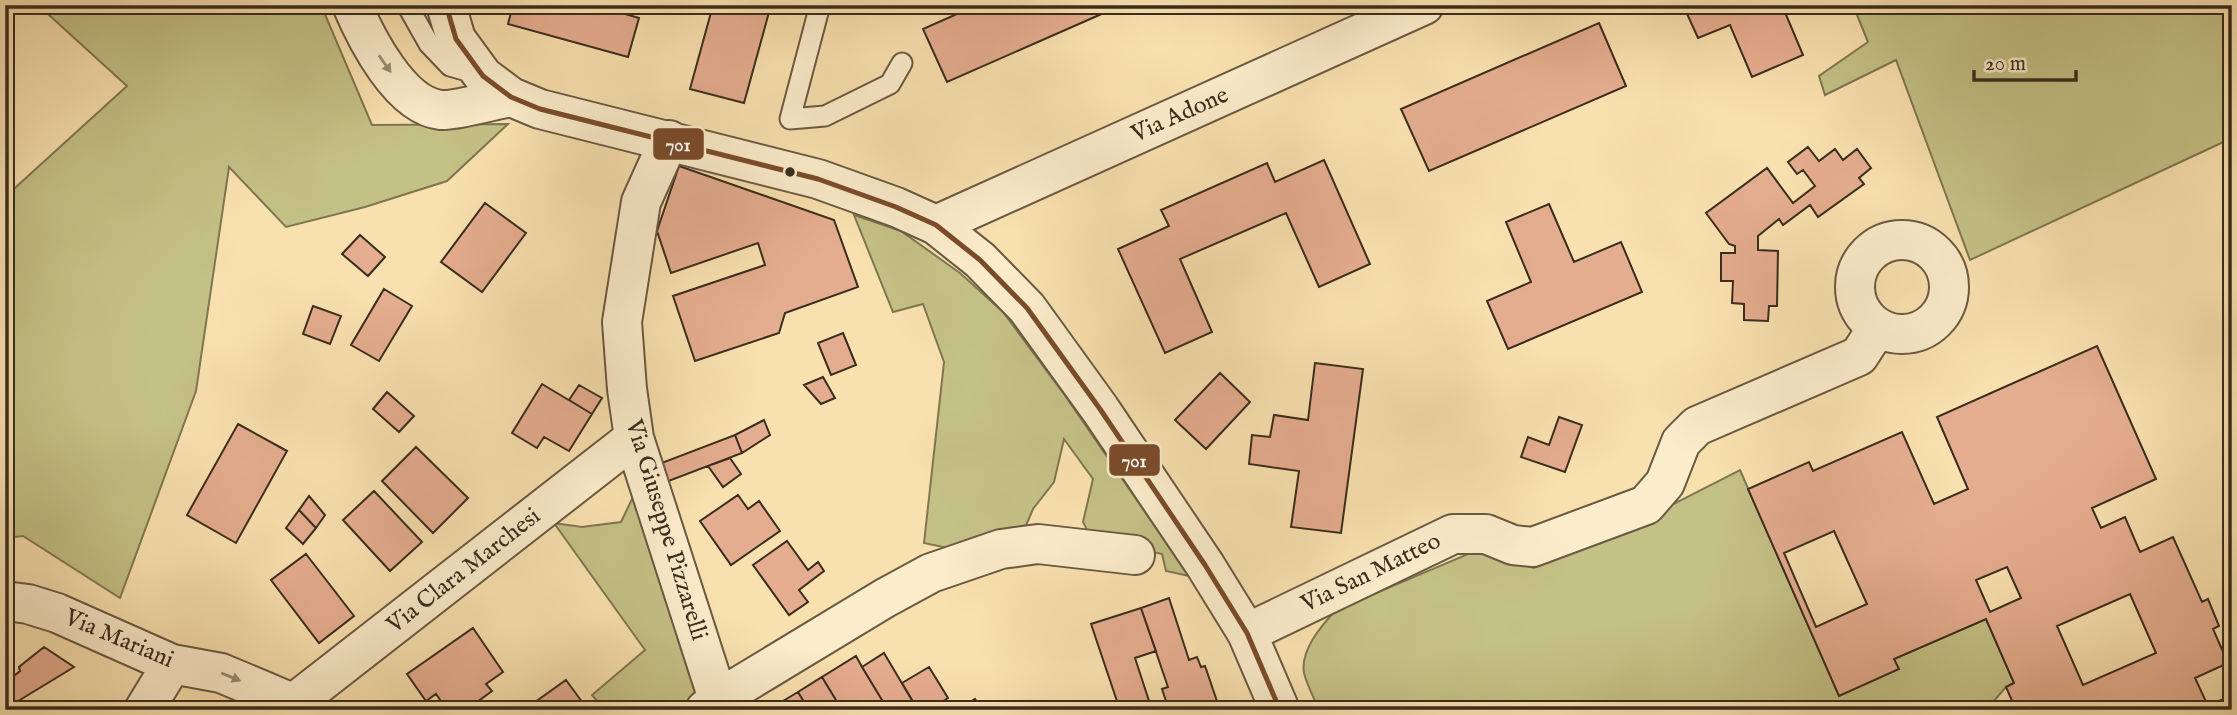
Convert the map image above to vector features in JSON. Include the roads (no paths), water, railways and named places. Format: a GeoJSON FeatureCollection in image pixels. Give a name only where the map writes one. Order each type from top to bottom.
{"type":"FeatureCollection","features":[{"type":"Feature","properties":{"kind":"street"},"geometry":{"type":"LineString","coordinates":[[352,5],[360,25],[384,64],[407,93],[421,104],[442,110],[497,86]]}},
{"type":"Feature","properties":{"kind":"street"},"geometry":{"type":"LineString","coordinates":[[446,5],[456,39],[497,86],[540,109],[818,179],[896,207],[936,225],[980,260],[1027,308],[1205,565],[1247,633],[1280,710]]}},
{"type":"Feature","properties":{"kind":"street","name":"Via Adone"},"geometry":{"type":"LineString","coordinates":[[936,225],[1424,5]]}},
{"type":"Feature","properties":{"kind":"street","name":"Via Giuseppe Pizzarelli"},"geometry":{"type":"LineString","coordinates":[[670,140],[641,202],[622,322],[634,438],[712,704]]}},
{"type":"Feature","properties":{"kind":"street","name":"Via San Matteo"},"geometry":{"type":"LineString","coordinates":[[1247,633],[1453,534],[1486,534],[1513,545],[1533,547],[1646,505],[1665,483],[1681,442],[1697,426],[1859,356],[1877,328]]}},
{"type":"Feature","properties":{"kind":"street","name":"Via Clara Marchesi"},"geometry":{"type":"LineString","coordinates":[[302,707],[634,438]]}},
{"type":"Feature","properties":{"kind":"street"},"geometry":{"type":"LineString","coordinates":[[712,704],[931,572],[1001,549],[1038,544],[1135,555]]}},
{"type":"Feature","properties":{"kind":"street","name":"Via Mariani"},"geometry":{"type":"LineString","coordinates":[[5,601],[57,612],[172,664],[221,673],[302,707]]}},
{"type":"Feature","properties":{"kind":"street"},"geometry":{"type":"LineString","coordinates":[[144,710],[172,664]]}},
{"type":"Feature","properties":{"kind":"lane"},"geometry":{"type":"LineString","coordinates":[[407,5],[429,44],[450,66],[497,86]]}},
{"type":"Feature","properties":{"kind":"lane"},"geometry":{"type":"LineString","coordinates":[[820,5],[790,119],[825,116],[890,83],[902,63]]}}]}
